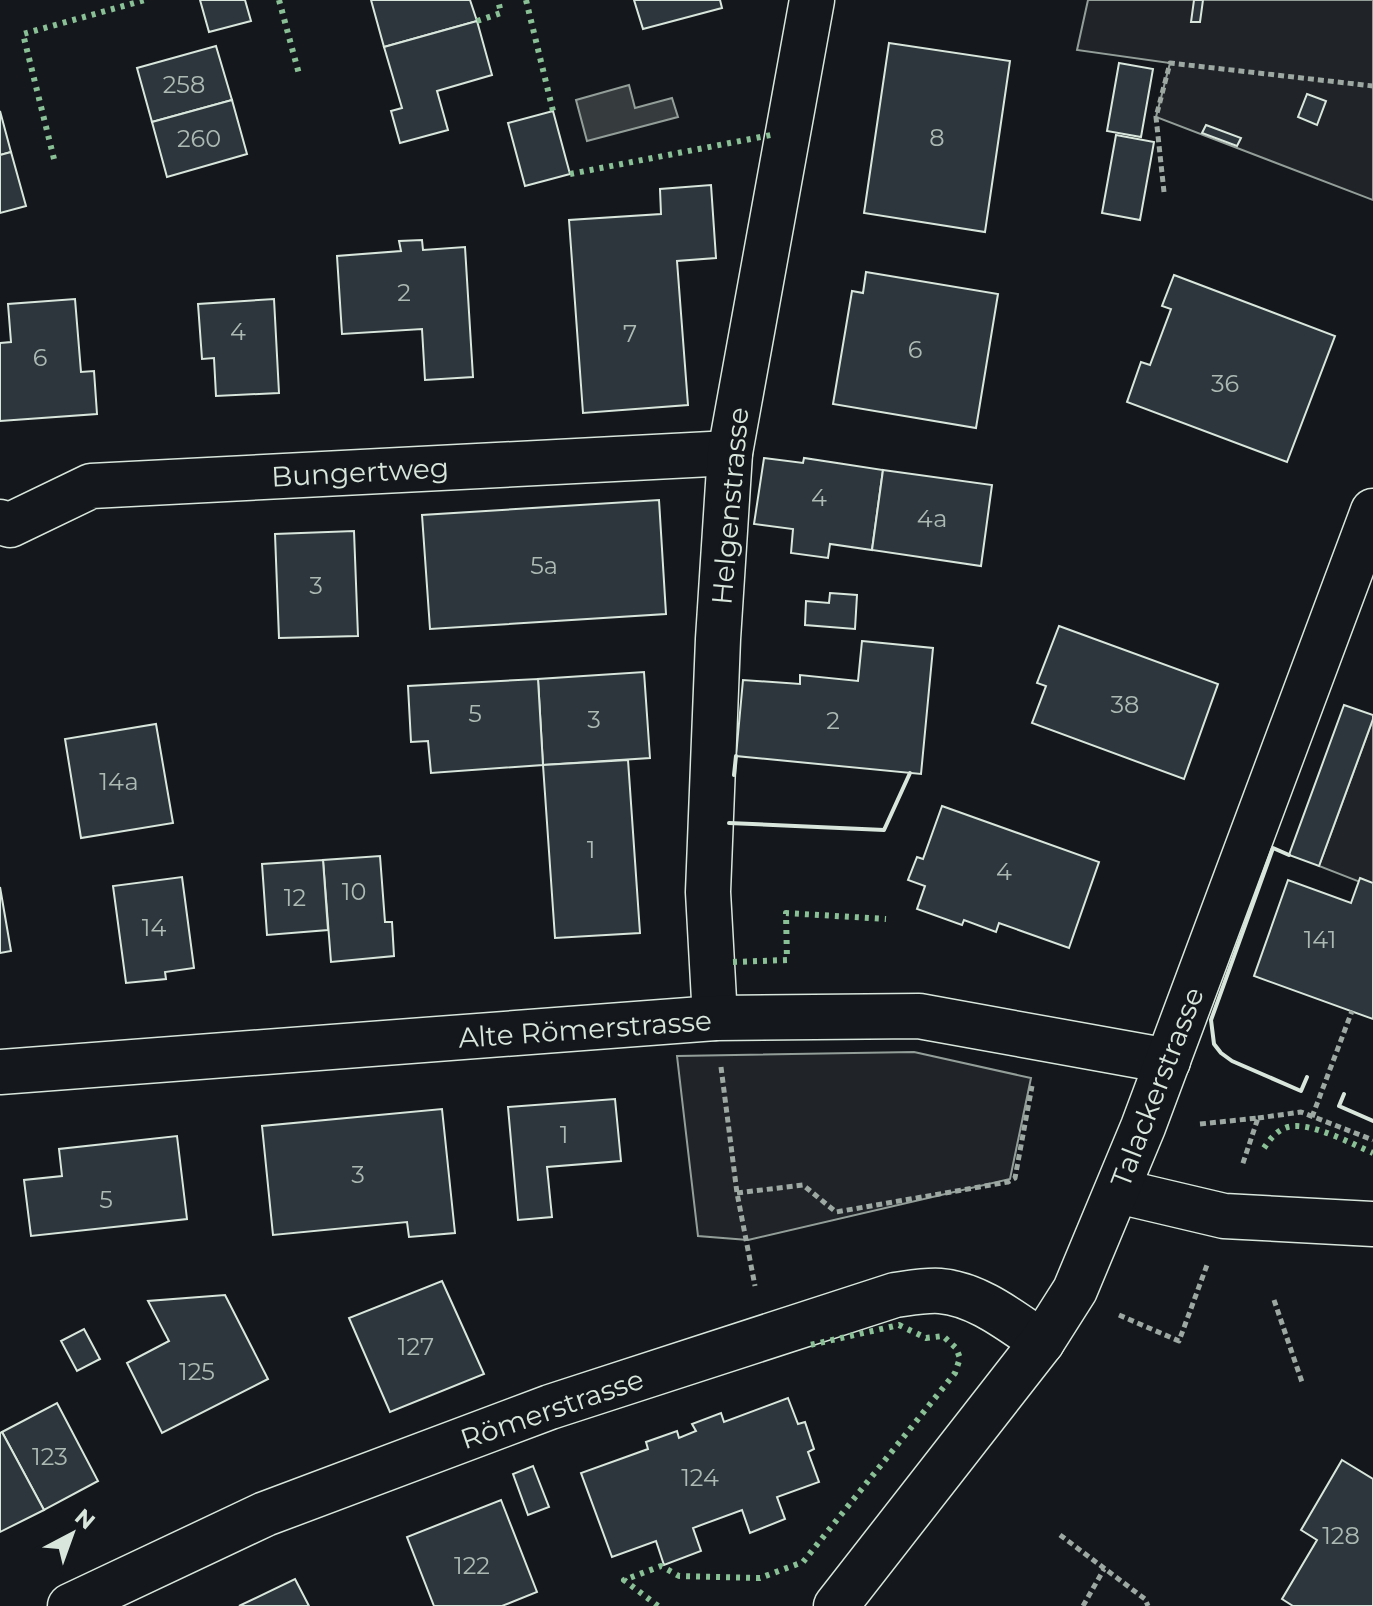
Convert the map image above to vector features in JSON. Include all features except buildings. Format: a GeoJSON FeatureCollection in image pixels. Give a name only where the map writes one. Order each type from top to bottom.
{"type":"FeatureCollection","features":[{"type":"Feature","properties":{"kind":"street","name":"Helgenstrasse"},"geometry":{"type":"LineString","coordinates":[[715,1018],[708,892],[718,639],[730,453],[812,0]]}},
{"type":"Feature","properties":{"kind":"street","name":"Bungertweg"},"geometry":{"type":"LineString","coordinates":[[0,522],[10,525],[91,486],[730,453]]}},
{"type":"Feature","properties":{"kind":"street","name":"Talackerstrasse"},"geometry":{"type":"LineString","coordinates":[[836,1606],[1042,1342],[1075,1290],[1118,1191],[1168,1061],[1373,511]]}},
{"type":"Feature","properties":{"kind":"street","name":"Alte Römerstrasse"},"geometry":{"type":"LineString","coordinates":[[0,1072],[715,1018],[919,1016],[1168,1061]]}},
{"type":"Feature","properties":{"kind":"street"},"geometry":{"type":"LineString","coordinates":[[1118,1191],[1224,1216],[1373,1224]]}},
{"type":"Feature","properties":{"kind":"street","name":"Römerstrasse"},"geometry":{"type":"LineString","coordinates":[[70,1606],[265,1514],[550,1407],[895,1295],[942,1291],[962,1296],[982,1303],[1042,1342]]}},
{"type":"Feature","properties":{"kind":"path"},"geometry":{"type":"LineString","coordinates":[[1164,192],[1156,117],[1170,63],[1373,86]]}},
{"type":"Feature","properties":{"kind":"path"},"geometry":{"type":"LineString","coordinates":[[1312,1117],[1352,1011]]}},
{"type":"Feature","properties":{"kind":"path"},"geometry":{"type":"LineString","coordinates":[[715,1018],[737,1193],[757,1294]]}},
{"type":"Feature","properties":{"kind":"path"},"geometry":{"type":"LineString","coordinates":[[737,1193],[803,1185],[836,1212],[1008,1182],[1015,1178],[1035,1070],[1033,1037]]}},
{"type":"Feature","properties":{"kind":"path"},"geometry":{"type":"LineString","coordinates":[[1192,1125],[1301,1112],[1373,1140]]}},
{"type":"Feature","properties":{"kind":"path"},"geometry":{"type":"LineString","coordinates":[[1239,1174],[1258,1118]]}},
{"type":"Feature","properties":{"kind":"path"},"geometry":{"type":"LineString","coordinates":[[1109,1310],[1179,1341],[1210,1257]]}},
{"type":"Feature","properties":{"kind":"path"},"geometry":{"type":"LineString","coordinates":[[1274,1300],[1303,1385]]}},
{"type":"Feature","properties":{"kind":"path"},"geometry":{"type":"LineString","coordinates":[[1060,1535],[1145,1599],[1148,1606]]}},
{"type":"Feature","properties":{"kind":"path"},"geometry":{"type":"LineString","coordinates":[[1083,1606],[1104,1569]]}},
{"type":"Feature","properties":{"kind":"shaded area"},"geometry":{"type":"Polygon","coordinates":[[[1088,0],[1373,0],[1373,200],[1156,117],[1170,63],[1077,50],[1088,0]]]}},
{"type":"Feature","properties":{"kind":"shaded area"},"geometry":{"type":"Polygon","coordinates":[[[629,85],[635,108],[672,98],[678,117],[587,141],[576,100],[629,85]]]}},
{"type":"Feature","properties":{"kind":"shaded area"},"geometry":{"type":"Polygon","coordinates":[[[1373,719],[1373,887],[1319,866],[1373,719]]]}},
{"type":"Feature","properties":{"kind":"shaded area"},"geometry":{"type":"Polygon","coordinates":[[[914,1052],[1031,1078],[1010,1179],[748,1240],[698,1236],[677,1056],[914,1052]]]}},
{"type":"Feature","properties":{"kind":"hedge"},"geometry":{"type":"LineString","coordinates":[[54,159],[23,34],[145,0]]}},
{"type":"Feature","properties":{"kind":"hedge"},"geometry":{"type":"LineString","coordinates":[[279,0],[299,74]]}},
{"type":"Feature","properties":{"kind":"hedge"},"geometry":{"type":"LineString","coordinates":[[477,21],[501,13],[498,0]]}},
{"type":"Feature","properties":{"kind":"hedge"},"geometry":{"type":"LineString","coordinates":[[526,0],[553,111]]}},
{"type":"Feature","properties":{"kind":"hedge"},"geometry":{"type":"LineString","coordinates":[[570,174],[771,135]]}},
{"type":"Feature","properties":{"kind":"hedge"},"geometry":{"type":"LineString","coordinates":[[733,962],[787,960],[786,913],[886,919]]}},
{"type":"Feature","properties":{"kind":"hedge"},"geometry":{"type":"LineString","coordinates":[[1264,1148],[1280,1130],[1297,1126],[1331,1134],[1373,1153]]}},
{"type":"Feature","properties":{"kind":"hedge"},"geometry":{"type":"LineString","coordinates":[[658,1606],[624,1580],[661,1566],[679,1576],[760,1578],[803,1562],[955,1373],[960,1358],[956,1348],[943,1336],[926,1338],[899,1325],[810,1345]]}},
{"type":"Feature","properties":{"kind":"wall"},"geometry":{"type":"LineString","coordinates":[[734,775],[736,756]]}},
{"type":"Feature","properties":{"kind":"wall"},"geometry":{"type":"LineString","coordinates":[[729,823],[884,830],[910,773]]}},
{"type":"Feature","properties":{"kind":"wall"},"geometry":{"type":"LineString","coordinates":[[1289,855],[1273,848],[1211,1020],[1214,1044],[1232,1061],[1301,1091],[1307,1077]]}},
{"type":"Feature","properties":{"kind":"wall"},"geometry":{"type":"LineString","coordinates":[[1344,1094],[1339,1106],[1373,1121]]}}]}
